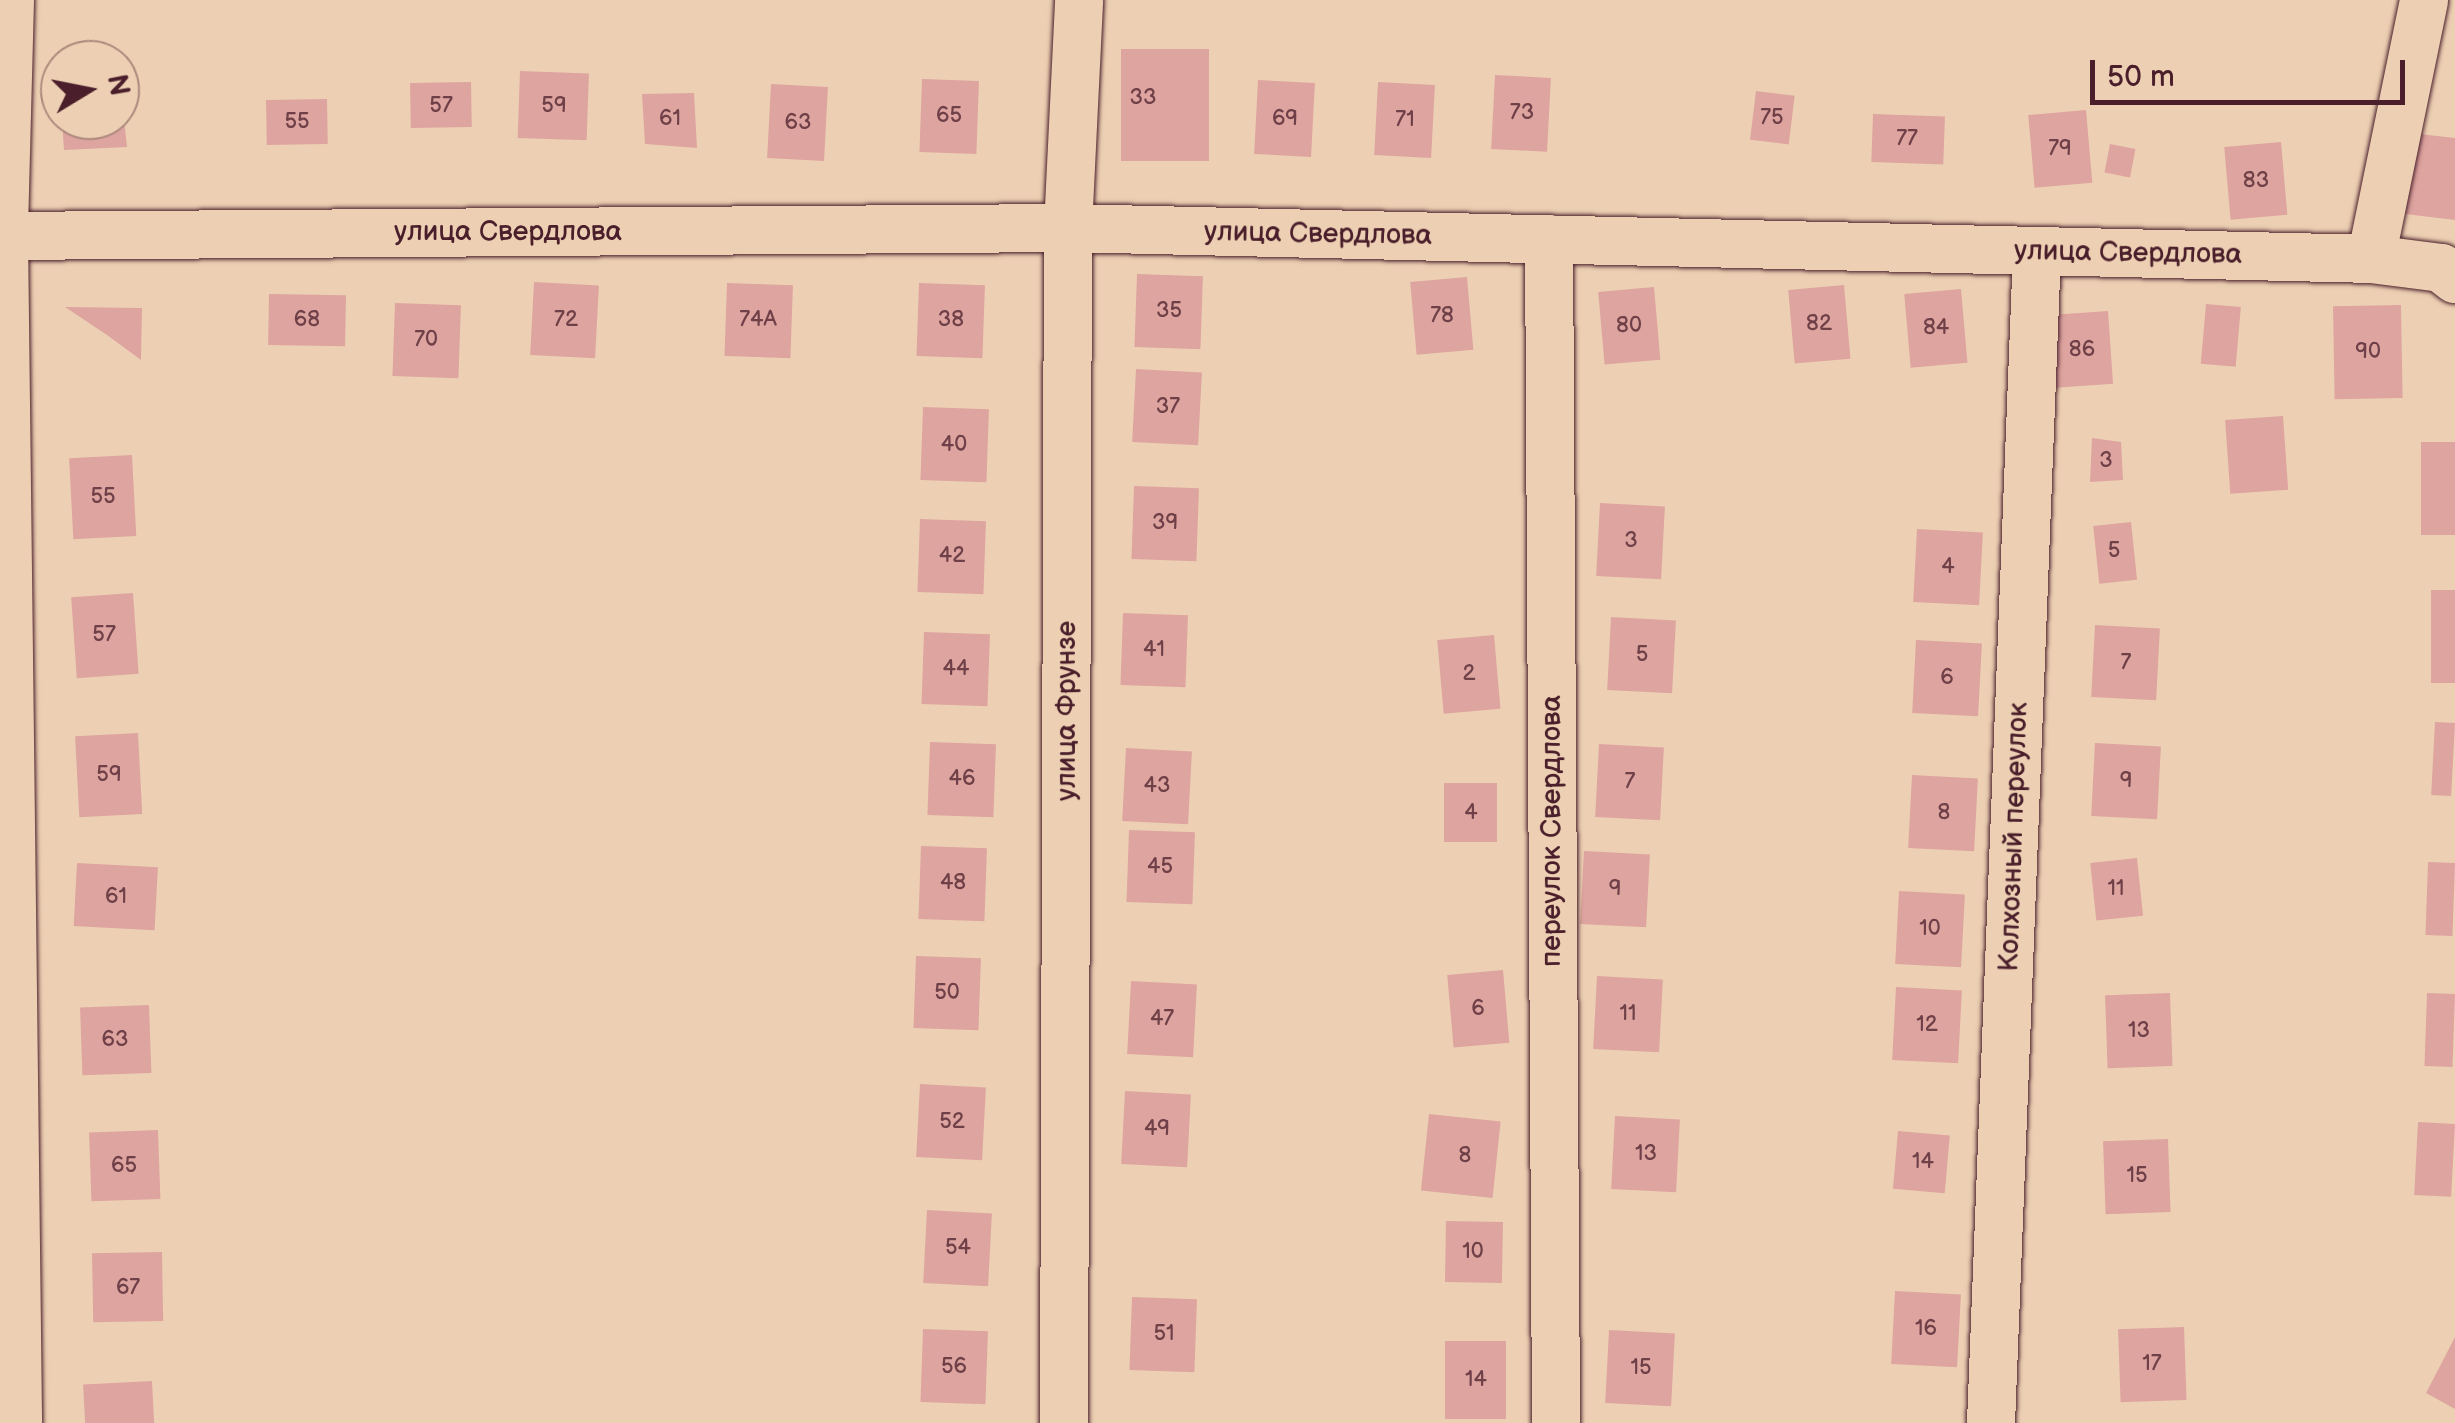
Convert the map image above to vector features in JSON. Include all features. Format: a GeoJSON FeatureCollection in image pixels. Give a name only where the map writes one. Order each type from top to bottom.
{"type":"FeatureCollection","features":[{"type":"Feature","properties":{"kind":"street"},"geometry":{"type":"LineString","coordinates":[[10,0],[2,236],[18,1423]]}},
{"type":"Feature","properties":{"kind":"street","name":"улица Фрунзе"},"geometry":{"type":"LineString","coordinates":[[1064,1423],[1068,228],[1079,0]]}},
{"type":"Feature","properties":{"kind":"street"},"geometry":{"type":"LineString","coordinates":[[2371,259],[2424,0]]}},
{"type":"Feature","properties":{"kind":"street","name":"улица Свердлова"},"geometry":{"type":"LineString","coordinates":[[2,236],[1068,228],[2371,259],[2440,268],[2455,279]]}},
{"type":"Feature","properties":{"kind":"street","name":"переулок Свердлова"},"geometry":{"type":"LineString","coordinates":[[1548,239],[1556,1423]]}},
{"type":"Feature","properties":{"kind":"street","name":"Колхозный переулок"},"geometry":{"type":"LineString","coordinates":[[1991,1423],[2037,251]]}},
{"type":"Feature","properties":{"kind":"building"},"geometry":{"type":"Polygon","coordinates":[[[1121,49],[1209,49],[1209,161],[1121,161],[1121,49]]]}},
{"type":"Feature","properties":{"kind":"building"},"geometry":{"type":"Polygon","coordinates":[[[520,71],[589,73],[587,140],[518,138],[520,71]]]}},
{"type":"Feature","properties":{"kind":"building"},"geometry":{"type":"Polygon","coordinates":[[[1495,75],[1551,78],[1547,152],[1491,149],[1495,75]]]}},
{"type":"Feature","properties":{"kind":"building"},"geometry":{"type":"Polygon","coordinates":[[[922,79],[979,81],[976,154],[919,152],[922,79]]]}},
{"type":"Feature","properties":{"kind":"building"},"geometry":{"type":"Polygon","coordinates":[[[1258,80],[1315,83],[1311,157],[1254,154],[1258,80]]]}},
{"type":"Feature","properties":{"kind":"building"},"geometry":{"type":"Polygon","coordinates":[[[471,82],[472,127],[411,128],[410,83],[471,82]]]}},
{"type":"Feature","properties":{"kind":"building"},"geometry":{"type":"Polygon","coordinates":[[[1378,82],[1435,85],[1431,158],[1374,155],[1378,82]]]}},
{"type":"Feature","properties":{"kind":"building"},"geometry":{"type":"Polygon","coordinates":[[[771,84],[828,87],[824,161],[767,158],[771,84]]]}},
{"type":"Feature","properties":{"kind":"building"},"geometry":{"type":"Polygon","coordinates":[[[1756,91],[1795,96],[1789,144],[1750,140],[1756,91]]]}},
{"type":"Feature","properties":{"kind":"building"},"geometry":{"type":"Polygon","coordinates":[[[694,93],[697,148],[645,144],[642,94],[694,93]]]}},
{"type":"Feature","properties":{"kind":"building"},"geometry":{"type":"Polygon","coordinates":[[[327,99],[328,144],[267,145],[266,100],[327,99]]]}},
{"type":"Feature","properties":{"kind":"building"},"geometry":{"type":"Polygon","coordinates":[[[2086,110],[2092,183],[2035,188],[2028,115],[2086,110]]]}},
{"type":"Feature","properties":{"kind":"building"},"geometry":{"type":"Polygon","coordinates":[[[1873,114],[1945,117],[1943,164],[1871,162],[1873,114]]]}},
{"type":"Feature","properties":{"kind":"building"},"geometry":{"type":"Polygon","coordinates":[[[2411,133],[2455,138],[2455,220],[2405,214],[2411,133]]]}},
{"type":"Feature","properties":{"kind":"building"},"geometry":{"type":"Polygon","coordinates":[[[63,140],[126,140],[127,147],[64,150],[63,140]]]}},
{"type":"Feature","properties":{"kind":"building"},"geometry":{"type":"Polygon","coordinates":[[[2281,142],[2287,215],[2231,220],[2224,147],[2281,142]]]}},
{"type":"Feature","properties":{"kind":"building"},"geometry":{"type":"Polygon","coordinates":[[[2110,144],[2136,149],[2130,177],[2104,172],[2110,144]]]}},
{"type":"Feature","properties":{"kind":"building"},"geometry":{"type":"Polygon","coordinates":[[[1137,274],[1203,276],[1200,349],[1134,347],[1137,274]]]}},
{"type":"Feature","properties":{"kind":"building"},"geometry":{"type":"Polygon","coordinates":[[[1467,277],[1473,350],[1417,355],[1410,282],[1467,277]]]}},
{"type":"Feature","properties":{"kind":"building"},"geometry":{"type":"Polygon","coordinates":[[[534,282],[599,285],[595,358],[530,355],[534,282]]]}},
{"type":"Feature","properties":{"kind":"building"},"geometry":{"type":"Polygon","coordinates":[[[727,283],[793,285],[790,358],[724,356],[727,283]]]}},
{"type":"Feature","properties":{"kind":"building"},"geometry":{"type":"Polygon","coordinates":[[[919,283],[985,285],[982,358],[916,356],[919,283]]]}},
{"type":"Feature","properties":{"kind":"building"},"geometry":{"type":"Polygon","coordinates":[[[1844,285],[1850,359],[1795,364],[1788,290],[1844,285]]]}},
{"type":"Feature","properties":{"kind":"building"},"geometry":{"type":"Polygon","coordinates":[[[1654,287],[1660,360],[1605,365],[1598,292],[1654,287]]]}},
{"type":"Feature","properties":{"kind":"building"},"geometry":{"type":"Polygon","coordinates":[[[1961,289],[1967,363],[1911,368],[1904,294],[1961,289]]]}},
{"type":"Feature","properties":{"kind":"building"},"geometry":{"type":"Polygon","coordinates":[[[269,294],[346,295],[345,346],[268,345],[269,294]]]}},
{"type":"Feature","properties":{"kind":"building"},"geometry":{"type":"Polygon","coordinates":[[[395,303],[461,305],[458,378],[392,376],[395,303]]]}},
{"type":"Feature","properties":{"kind":"building"},"geometry":{"type":"Polygon","coordinates":[[[2206,304],[2241,307],[2236,367],[2201,364],[2206,304]]]}},
{"type":"Feature","properties":{"kind":"building"},"geometry":{"type":"Polygon","coordinates":[[[2401,305],[2403,398],[2335,399],[2333,306],[2401,305]]]}},
{"type":"Feature","properties":{"kind":"building"},"geometry":{"type":"Polygon","coordinates":[[[65,307],[142,308],[141,360],[107,335],[65,307]]]}},
{"type":"Feature","properties":{"kind":"building"},"geometry":{"type":"Polygon","coordinates":[[[2108,311],[2113,384],[2055,388],[2050,315],[2108,311]]]}},
{"type":"Feature","properties":{"kind":"building"},"geometry":{"type":"Polygon","coordinates":[[[1136,369],[1202,372],[1198,445],[1132,442],[1136,369]]]}},
{"type":"Feature","properties":{"kind":"building"},"geometry":{"type":"Polygon","coordinates":[[[923,407],[989,409],[986,482],[920,480],[923,407]]]}},
{"type":"Feature","properties":{"kind":"building"},"geometry":{"type":"Polygon","coordinates":[[[2283,416],[2288,490],[2230,494],[2225,420],[2283,416]]]}},
{"type":"Feature","properties":{"kind":"building"},"geometry":{"type":"Polygon","coordinates":[[[2092,438],[2121,442],[2123,480],[2090,482],[2092,438]]]}},
{"type":"Feature","properties":{"kind":"building"},"geometry":{"type":"Polygon","coordinates":[[[2421,442],[2455,442],[2455,535],[2421,535],[2421,442]]]}},
{"type":"Feature","properties":{"kind":"building"},"geometry":{"type":"Polygon","coordinates":[[[132,455],[136,536],[73,539],[69,458],[132,455]]]}},
{"type":"Feature","properties":{"kind":"building"},"geometry":{"type":"Polygon","coordinates":[[[1134,486],[1199,488],[1196,561],[1131,559],[1134,486]]]}},
{"type":"Feature","properties":{"kind":"building"},"geometry":{"type":"Polygon","coordinates":[[[1600,503],[1665,506],[1661,579],[1596,576],[1600,503]]]}},
{"type":"Feature","properties":{"kind":"building"},"geometry":{"type":"Polygon","coordinates":[[[920,519],[986,521],[983,594],[917,592],[920,519]]]}},
{"type":"Feature","properties":{"kind":"building"},"geometry":{"type":"Polygon","coordinates":[[[2131,522],[2137,580],[2099,584],[2093,526],[2131,522]]]}},
{"type":"Feature","properties":{"kind":"building"},"geometry":{"type":"Polygon","coordinates":[[[1917,529],[1983,532],[1979,605],[1913,602],[1917,529]]]}},
{"type":"Feature","properties":{"kind":"building"},"geometry":{"type":"Polygon","coordinates":[[[2431,590],[2455,590],[2455,683],[2431,683],[2431,590]]]}},
{"type":"Feature","properties":{"kind":"building"},"geometry":{"type":"Polygon","coordinates":[[[133,593],[139,674],[77,678],[71,597],[133,593]]]}},
{"type":"Feature","properties":{"kind":"building"},"geometry":{"type":"Polygon","coordinates":[[[1123,613],[1188,615],[1185,687],[1120,685],[1123,613]]]}},
{"type":"Feature","properties":{"kind":"building"},"geometry":{"type":"Polygon","coordinates":[[[1611,617],[1676,620],[1672,693],[1607,690],[1611,617]]]}},
{"type":"Feature","properties":{"kind":"building"},"geometry":{"type":"Polygon","coordinates":[[[2095,625],[2160,628],[2156,700],[2091,697],[2095,625]]]}},
{"type":"Feature","properties":{"kind":"building"},"geometry":{"type":"Polygon","coordinates":[[[924,632],[990,634],[987,706],[921,704],[924,632]]]}},
{"type":"Feature","properties":{"kind":"building"},"geometry":{"type":"Polygon","coordinates":[[[1494,635],[1500,709],[1444,714],[1437,640],[1494,635]]]}},
{"type":"Feature","properties":{"kind":"building"},"geometry":{"type":"Polygon","coordinates":[[[1916,640],[1982,643],[1978,716],[1912,713],[1916,640]]]}},
{"type":"Feature","properties":{"kind":"building"},"geometry":{"type":"Polygon","coordinates":[[[2435,722],[2455,723],[2451,796],[2431,795],[2435,722]]]}},
{"type":"Feature","properties":{"kind":"building"},"geometry":{"type":"Polygon","coordinates":[[[138,733],[142,814],[79,817],[75,736],[138,733]]]}},
{"type":"Feature","properties":{"kind":"building"},"geometry":{"type":"Polygon","coordinates":[[[930,742],[996,744],[993,817],[927,815],[930,742]]]}},
{"type":"Feature","properties":{"kind":"building"},"geometry":{"type":"Polygon","coordinates":[[[2095,743],[2161,746],[2157,819],[2091,816],[2095,743]]]}},
{"type":"Feature","properties":{"kind":"building"},"geometry":{"type":"Polygon","coordinates":[[[1599,744],[1664,747],[1660,820],[1595,817],[1599,744]]]}},
{"type":"Feature","properties":{"kind":"building"},"geometry":{"type":"Polygon","coordinates":[[[1126,748],[1192,751],[1188,824],[1122,821],[1126,748]]]}},
{"type":"Feature","properties":{"kind":"building"},"geometry":{"type":"Polygon","coordinates":[[[1912,775],[1978,778],[1974,851],[1908,848],[1912,775]]]}},
{"type":"Feature","properties":{"kind":"building"},"geometry":{"type":"Polygon","coordinates":[[[1444,783],[1497,783],[1497,842],[1444,842],[1444,783]]]}},
{"type":"Feature","properties":{"kind":"building"},"geometry":{"type":"Polygon","coordinates":[[[1129,830],[1195,832],[1192,904],[1126,902],[1129,830]]]}},
{"type":"Feature","properties":{"kind":"building"},"geometry":{"type":"Polygon","coordinates":[[[921,846],[987,848],[984,921],[918,919],[921,846]]]}},
{"type":"Feature","properties":{"kind":"building"},"geometry":{"type":"Polygon","coordinates":[[[1584,851],[1650,854],[1646,927],[1580,924],[1584,851]]]}},
{"type":"Feature","properties":{"kind":"building"},"geometry":{"type":"Polygon","coordinates":[[[2137,858],[2143,916],[2096,921],[2090,863],[2137,858]]]}},
{"type":"Feature","properties":{"kind":"building"},"geometry":{"type":"Polygon","coordinates":[[[2428,862],[2455,863],[2452,936],[2425,935],[2428,862]]]}},
{"type":"Feature","properties":{"kind":"building"},"geometry":{"type":"Polygon","coordinates":[[[77,863],[158,867],[155,930],[74,926],[77,863]]]}},
{"type":"Feature","properties":{"kind":"building"},"geometry":{"type":"Polygon","coordinates":[[[1899,891],[1965,894],[1961,967],[1895,964],[1899,891]]]}},
{"type":"Feature","properties":{"kind":"building"},"geometry":{"type":"Polygon","coordinates":[[[916,956],[981,958],[978,1030],[913,1028],[916,956]]]}},
{"type":"Feature","properties":{"kind":"building"},"geometry":{"type":"Polygon","coordinates":[[[1503,970],[1509,1043],[1454,1048],[1447,975],[1503,970]]]}},
{"type":"Feature","properties":{"kind":"building"},"geometry":{"type":"Polygon","coordinates":[[[1597,976],[1663,979],[1659,1052],[1593,1049],[1597,976]]]}},
{"type":"Feature","properties":{"kind":"building"},"geometry":{"type":"Polygon","coordinates":[[[1131,981],[1197,984],[1193,1057],[1127,1054],[1131,981]]]}},
{"type":"Feature","properties":{"kind":"building"},"geometry":{"type":"Polygon","coordinates":[[[1896,987],[1962,990],[1958,1063],[1892,1060],[1896,987]]]}},
{"type":"Feature","properties":{"kind":"building"},"geometry":{"type":"Polygon","coordinates":[[[2170,993],[2173,1066],[2108,1068],[2105,995],[2170,993]]]}},
{"type":"Feature","properties":{"kind":"building"},"geometry":{"type":"Polygon","coordinates":[[[2427,993],[2455,994],[2452,1067],[2424,1066],[2427,993]]]}},
{"type":"Feature","properties":{"kind":"building"},"geometry":{"type":"Polygon","coordinates":[[[149,1005],[151,1073],[82,1075],[80,1007],[149,1005]]]}},
{"type":"Feature","properties":{"kind":"building"},"geometry":{"type":"Polygon","coordinates":[[[920,1084],[986,1087],[982,1160],[916,1157],[920,1084]]]}},
{"type":"Feature","properties":{"kind":"building"},"geometry":{"type":"Polygon","coordinates":[[[1125,1091],[1191,1094],[1187,1167],[1121,1164],[1125,1091]]]}},
{"type":"Feature","properties":{"kind":"building"},"geometry":{"type":"Polygon","coordinates":[[[1429,1114],[1501,1122],[1493,1198],[1421,1191],[1429,1114]]]}},
{"type":"Feature","properties":{"kind":"building"},"geometry":{"type":"Polygon","coordinates":[[[1615,1116],[1680,1119],[1676,1192],[1611,1189],[1615,1116]]]}},
{"type":"Feature","properties":{"kind":"building"},"geometry":{"type":"Polygon","coordinates":[[[2418,1122],[2455,1124],[2451,1197],[2414,1195],[2418,1122]]]}},
{"type":"Feature","properties":{"kind":"building"},"geometry":{"type":"Polygon","coordinates":[[[158,1130],[160,1199],[91,1201],[89,1132],[158,1130]]]}},
{"type":"Feature","properties":{"kind":"building"},"geometry":{"type":"Polygon","coordinates":[[[1898,1131],[1950,1136],[1945,1193],[1893,1189],[1898,1131]]]}},
{"type":"Feature","properties":{"kind":"building"},"geometry":{"type":"Polygon","coordinates":[[[2168,1139],[2171,1212],[2106,1214],[2103,1141],[2168,1139]]]}},
{"type":"Feature","properties":{"kind":"building"},"geometry":{"type":"Polygon","coordinates":[[[927,1210],[992,1213],[988,1286],[923,1283],[927,1210]]]}},
{"type":"Feature","properties":{"kind":"building"},"geometry":{"type":"Polygon","coordinates":[[[1446,1221],[1503,1222],[1502,1283],[1445,1282],[1446,1221]]]}},
{"type":"Feature","properties":{"kind":"building"},"geometry":{"type":"Polygon","coordinates":[[[162,1252],[163,1321],[93,1322],[92,1253],[162,1252]]]}},
{"type":"Feature","properties":{"kind":"building"},"geometry":{"type":"Polygon","coordinates":[[[1895,1291],[1961,1294],[1957,1367],[1891,1364],[1895,1291]]]}},
{"type":"Feature","properties":{"kind":"building"},"geometry":{"type":"Polygon","coordinates":[[[1132,1297],[1197,1299],[1194,1372],[1129,1370],[1132,1297]]]}},
{"type":"Feature","properties":{"kind":"building"},"geometry":{"type":"Polygon","coordinates":[[[2184,1327],[2187,1400],[2121,1402],[2118,1329],[2184,1327]]]}},
{"type":"Feature","properties":{"kind":"building"},"geometry":{"type":"Polygon","coordinates":[[[923,1329],[988,1331],[985,1404],[920,1402],[923,1329]]]}},
{"type":"Feature","properties":{"kind":"building"},"geometry":{"type":"Polygon","coordinates":[[[1609,1330],[1675,1333],[1671,1406],[1605,1403],[1609,1330]]]}},
{"type":"Feature","properties":{"kind":"building"},"geometry":{"type":"Polygon","coordinates":[[[2455,1337],[2455,1409],[2426,1393],[2455,1337]]]}},
{"type":"Feature","properties":{"kind":"building"},"geometry":{"type":"Polygon","coordinates":[[[1445,1341],[1506,1341],[1506,1419],[1445,1419],[1445,1341]]]}},
{"type":"Feature","properties":{"kind":"building"},"geometry":{"type":"Polygon","coordinates":[[[152,1381],[154,1423],[85,1423],[83,1385],[152,1381]]]}}]}
